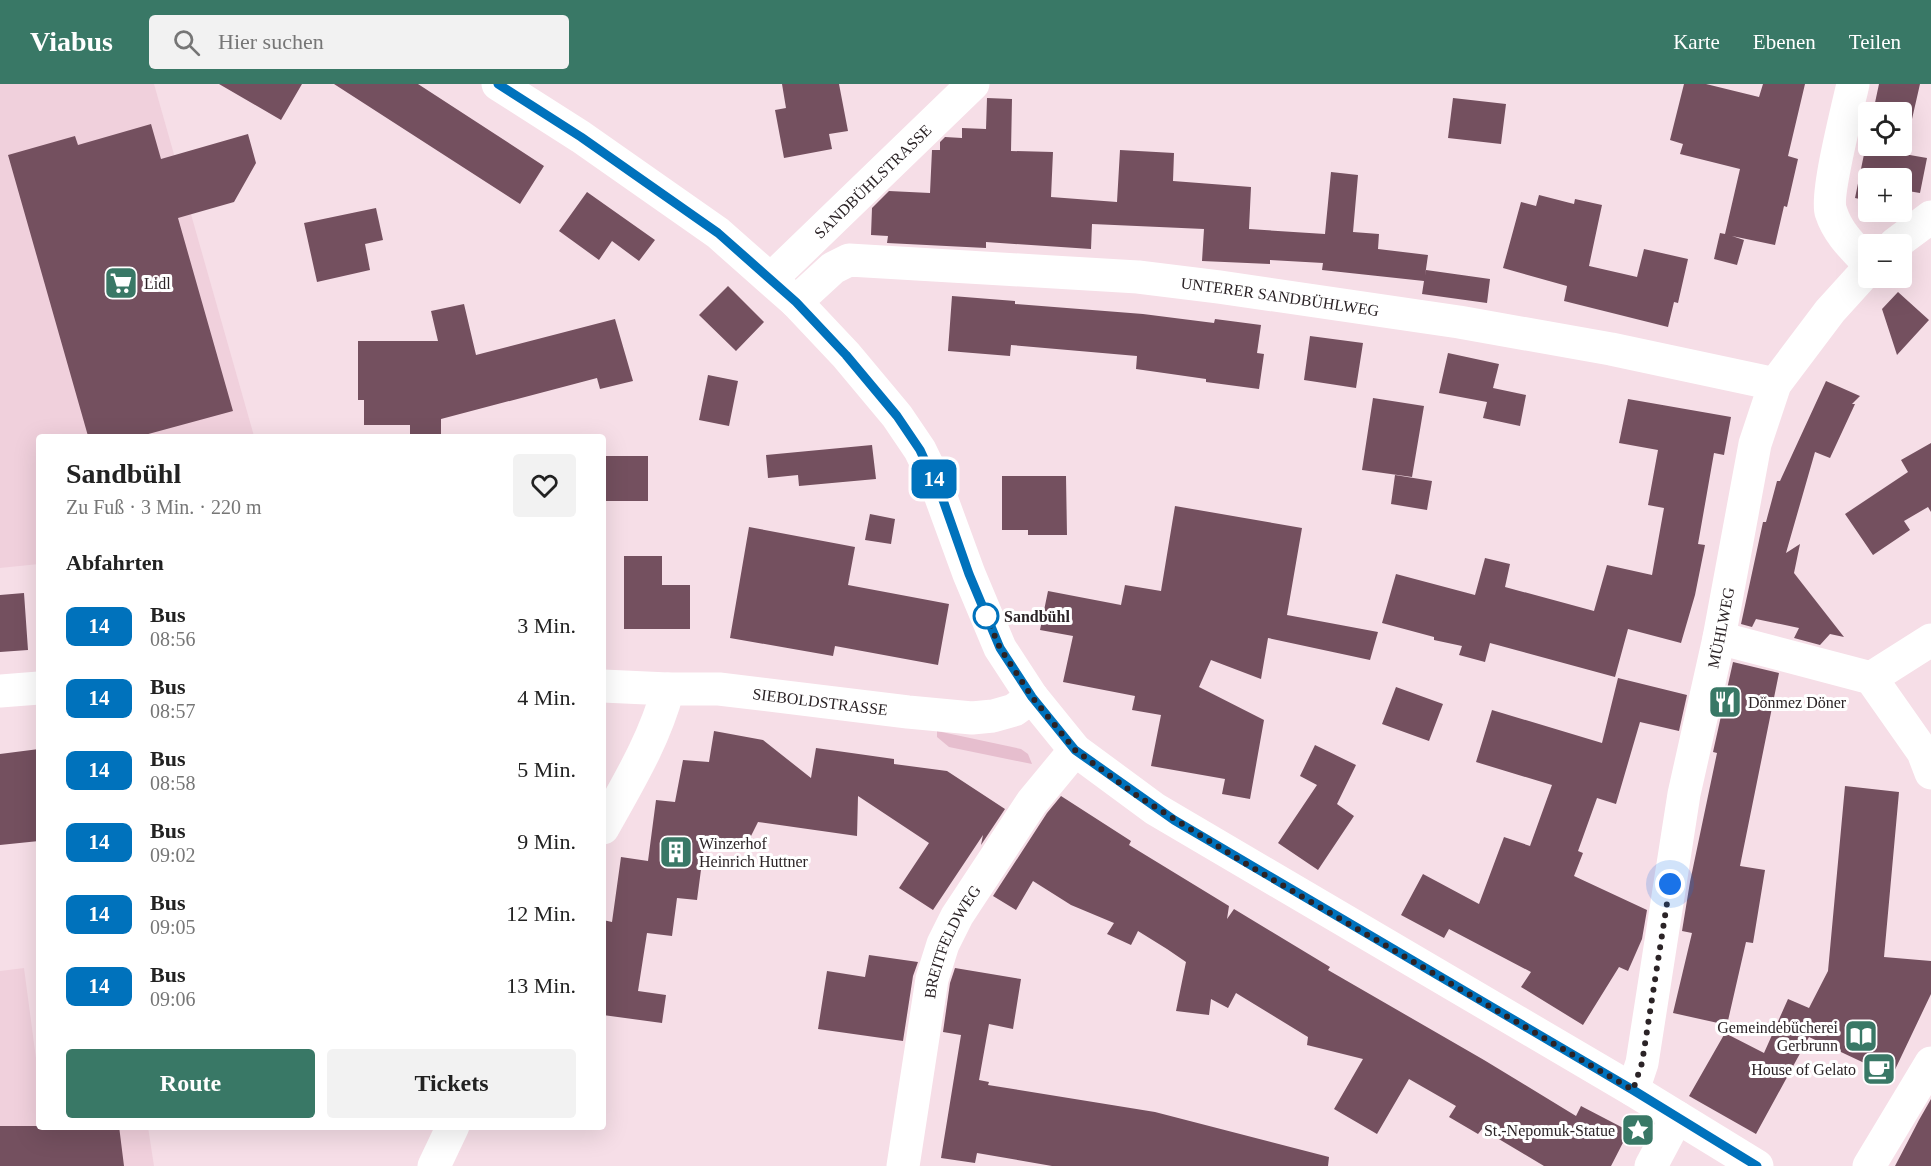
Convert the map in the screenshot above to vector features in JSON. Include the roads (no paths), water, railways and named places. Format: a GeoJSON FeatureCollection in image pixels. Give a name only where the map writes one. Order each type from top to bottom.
{"type":"FeatureCollection","features":[{"type":"Feature","properties":{"kind":"street"},"geometry":{"type":"LineString","coordinates":[[498,84],[581,137],[718,233],[796,302],[846,355],[897,416],[913,439],[934,480],[1000,648],[1032,697],[1075,750],[1155,809],[1186,828],[1633,1090],[1757,1166]]}},
{"type":"Feature","properties":{"kind":"street","name":"SANDBÜHLSTRASSE"},"geometry":{"type":"LineString","coordinates":[[771,279],[973,84]]}},
{"type":"Feature","properties":{"kind":"street","name":"MÜHLWEG"},"geometry":{"type":"LineString","coordinates":[[1853,84],[1833,178],[1829,209],[1839,232],[1858,254]]}},
{"type":"Feature","properties":{"kind":"street"},"geometry":{"type":"LineString","coordinates":[[1908,234],[1931,217]]}},
{"type":"Feature","properties":{"kind":"street","name":"UNTERER SANDBÜHLWEG"},"geometry":{"type":"LineString","coordinates":[[796,302],[833,268],[849,260],[1138,277],[1344,304],[1471,324],[1611,349],[1775,384]]}},
{"type":"Feature","properties":{"kind":"street","name":"MÜHLWEG"},"geometry":{"type":"LineString","coordinates":[[1633,1090],[1642,1063],[1684,794],[1719,638],[1755,444],[1775,384],[1830,311],[1858,279]]}},
{"type":"Feature","properties":{"kind":"street"},"geometry":{"type":"LineString","coordinates":[[1719,638],[1871,678],[1923,752],[1931,773]]}},
{"type":"Feature","properties":{"kind":"street"},"geometry":{"type":"LineString","coordinates":[[1871,678],[1931,640]]}},
{"type":"Feature","properties":{"kind":"street","name":"SIEBOLDSTRASSE"},"geometry":{"type":"LineString","coordinates":[[606,686],[719,689],[972,718],[993,716],[1014,710],[1032,697]]}},
{"type":"Feature","properties":{"kind":"street"},"geometry":{"type":"LineString","coordinates":[[0,691],[36,688]]}},
{"type":"Feature","properties":{"kind":"street"},"geometry":{"type":"LineString","coordinates":[[606,823],[647,748],[661,716],[668,689]]}},
{"type":"Feature","properties":{"kind":"street","name":"BREITFELDWEG"},"geometry":{"type":"LineString","coordinates":[[903,1166],[932,979],[943,944],[957,916],[1032,802],[1075,750]]}},
{"type":"Feature","properties":{"kind":"street"},"geometry":{"type":"LineString","coordinates":[[1869,1166],[1931,1063]]}},
{"type":"Feature","properties":{"kind":"street"},"geometry":{"type":"LineString","coordinates":[[1651,1166],[1677,1117]]}},
{"type":"Feature","properties":{"kind":"street"},"geometry":{"type":"LineString","coordinates":[[434,1166],[451,1130]]}},
{"type":"Feature","properties":{"kind":"place","name":"Lidl"},"geometry":{"type":"Point","coordinates":[121,283]}},
{"type":"Feature","properties":{"kind":"place","name":"Sandbühl"},"geometry":{"type":"Point","coordinates":[986,616]}},
{"type":"Feature","properties":{"kind":"place","name":"Dönmez Döner"},"geometry":{"type":"Point","coordinates":[1725,702]}},
{"type":"Feature","properties":{"kind":"place","name":"Winzerhof Heinrich Huttner"},"geometry":{"type":"Point","coordinates":[676,852]}},
{"type":"Feature","properties":{"kind":"place","name":"Gemeindebücherei Gerbrunn"},"geometry":{"type":"Point","coordinates":[1861,1036]}},
{"type":"Feature","properties":{"kind":"place","name":"House of Gelato"},"geometry":{"type":"Point","coordinates":[1879,1069]}},
{"type":"Feature","properties":{"kind":"place","name":"St.-Nepomuk-Statue"},"geometry":{"type":"Point","coordinates":[1638,1130]}}]}
